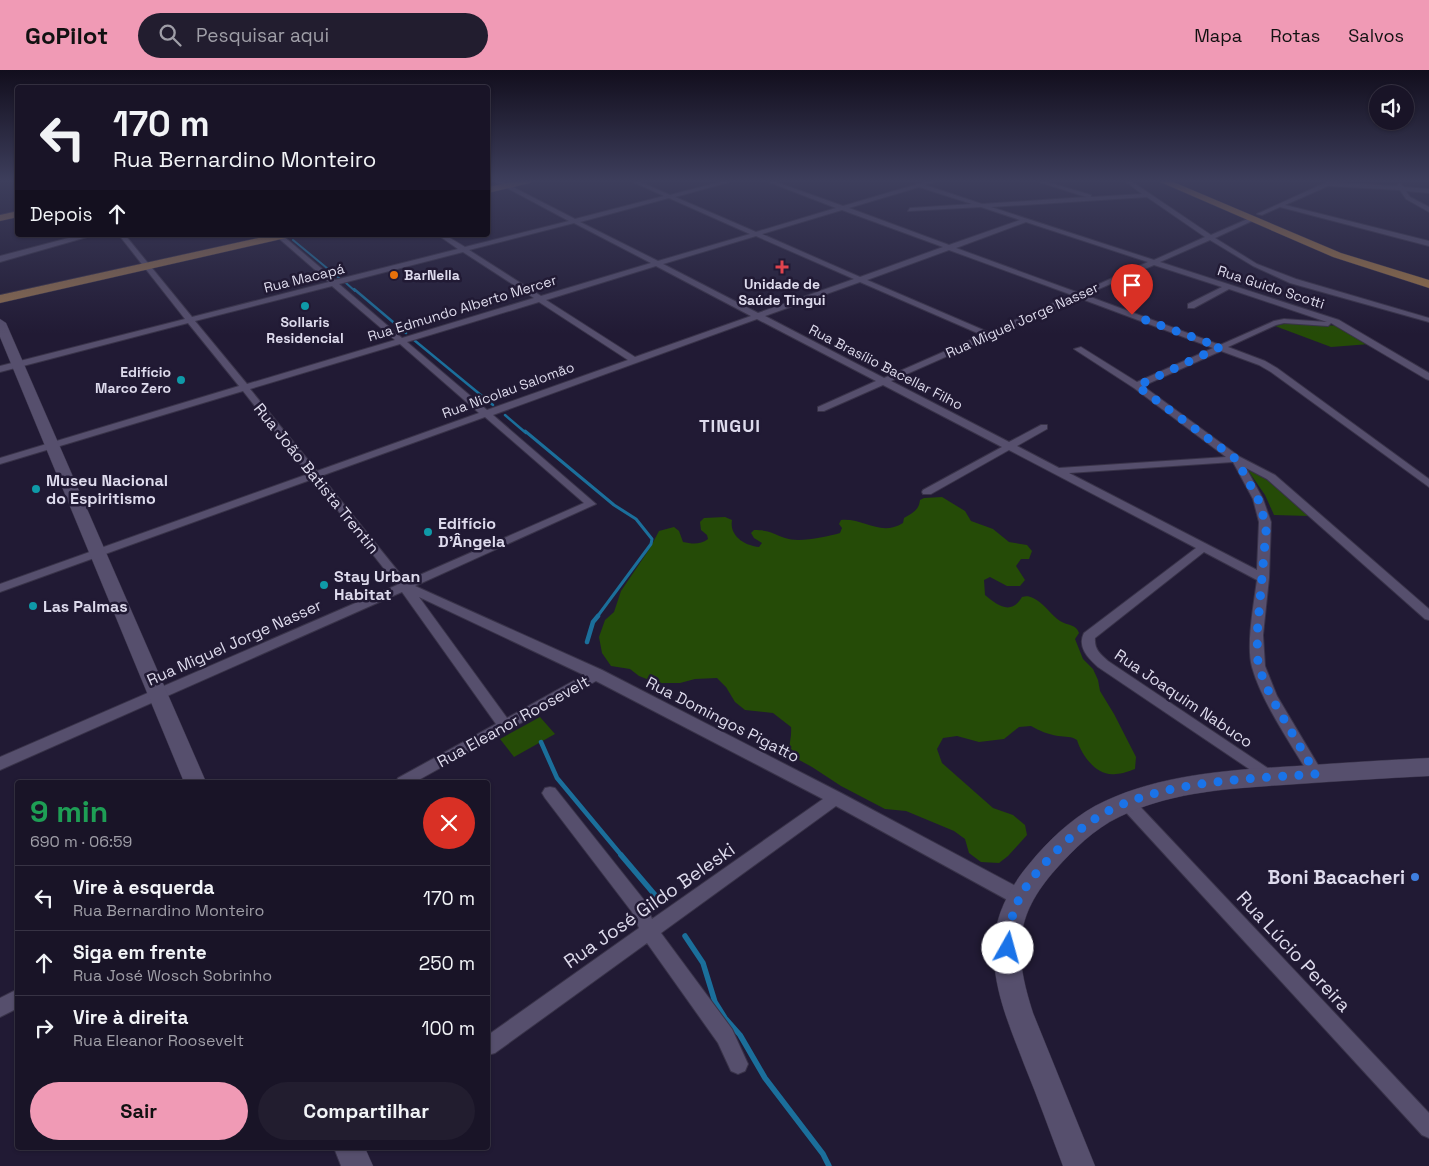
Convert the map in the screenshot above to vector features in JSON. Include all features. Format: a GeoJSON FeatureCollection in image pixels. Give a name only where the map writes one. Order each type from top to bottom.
{"type":"FeatureCollection","features":[{"type":"Feature","properties":{"kind":"highway"},"geometry":{"type":"LineString","coordinates":[[1283,232],[1351,260],[1429,284]]}},
{"type":"Feature","properties":{"kind":"highway"},"geometry":{"type":"LineString","coordinates":[[1301,232],[1367,257],[1429,276]]}},
{"type":"Feature","properties":{"kind":"highway"},"geometry":{"type":"LineString","coordinates":[[1286,234],[1306,234]]}},
{"type":"Feature","properties":{"kind":"main road"},"geometry":{"type":"LineString","coordinates":[[0,299],[273,237]]}},
{"type":"Feature","properties":{"kind":"main road"},"geometry":{"type":"LineString","coordinates":[[0,323],[194,780]]}},
{"type":"Feature","properties":{"kind":"main road"},"geometry":{"type":"LineString","coordinates":[[1079,1166],[1022,1020],[1011,985],[1007,958],[1012,913],[1019,897],[1030,880],[1074,835],[1093,820],[1127,803],[1185,787],[1270,777],[1429,767]]}},
{"type":"Feature","properties":{"kind":"main road"},"geometry":{"type":"LineString","coordinates":[[351,1150],[357,1166]]}},
{"type":"Feature","properties":{"kind":"street","name":"Rua Macapá"},"geometry":{"type":"LineString","coordinates":[[0,369],[532,232]]}},
{"type":"Feature","properties":{"kind":"street","name":"Rua Brasílio Bacellar Filho"},"geometry":{"type":"LineString","coordinates":[[596,232],[1263,578]]}},
{"type":"Feature","properties":{"kind":"street"},"geometry":{"type":"LineString","coordinates":[[752,232],[988,335]]}},
{"type":"Feature","properties":{"kind":"street","name":"Rua Edmundo Alberto Mercer"},"geometry":{"type":"LineString","coordinates":[[0,461],[762,232]]}},
{"type":"Feature","properties":{"kind":"street"},"geometry":{"type":"LineString","coordinates":[[908,232],[1220,347],[1274,370],[1429,484]]}},
{"type":"Feature","properties":{"kind":"street","name":"Rua Nicolau Salomão"},"geometry":{"type":"LineString","coordinates":[[0,588],[991,232]]}},
{"type":"Feature","properties":{"kind":"street","name":"Rua Guido Scotti"},"geometry":{"type":"LineString","coordinates":[[1063,232],[1342,325],[1429,377]]}},
{"type":"Feature","properties":{"kind":"street"},"geometry":{"type":"LineString","coordinates":[[1203,232],[1245,260],[1279,276],[1429,320]]}},
{"type":"Feature","properties":{"kind":"street","name":"Rua Miguel Jorge Nasser"},"geometry":{"type":"LineString","coordinates":[[821,409],[1220,232]]}},
{"type":"Feature","properties":{"kind":"street"},"geometry":{"type":"LineString","coordinates":[[1383,232],[1428,244]]}},
{"type":"Feature","properties":{"kind":"street"},"geometry":{"type":"LineString","coordinates":[[0,253],[60,237]]}},
{"type":"Feature","properties":{"kind":"street"},"geometry":{"type":"LineString","coordinates":[[0,259],[82,237]]}},
{"type":"Feature","properties":{"kind":"street","name":"Rua João Batista Trentin"},"geometry":{"type":"LineString","coordinates":[[124,237],[404,586],[504,726]]}},
{"type":"Feature","properties":{"kind":"street"},"geometry":{"type":"LineString","coordinates":[[284,237],[334,283],[486,414]]}},
{"type":"Feature","properties":{"kind":"street"},"geometry":{"type":"LineString","coordinates":[[444,237],[634,360]]}},
{"type":"Feature","properties":{"kind":"street"},"geometry":{"type":"LineString","coordinates":[[1191,306],[1229,286]]}},
{"type":"Feature","properties":{"kind":"street"},"geometry":{"type":"LineString","coordinates":[[1137,386],[1279,321],[1342,325]]}},
{"type":"Feature","properties":{"kind":"street"},"geometry":{"type":"LineString","coordinates":[[1078,349],[1137,386],[1236,459],[1258,469],[1286,489],[1429,616]]}},
{"type":"Feature","properties":{"kind":"street","name":"Rua Miguel Jorge Nasser"},"geometry":{"type":"LineString","coordinates":[[0,764],[591,504],[486,414]]}},
{"type":"Feature","properties":{"kind":"street"},"geometry":{"type":"LineString","coordinates":[[927,492],[1044,427]]}},
{"type":"Feature","properties":{"kind":"street"},"geometry":{"type":"LineString","coordinates":[[1058,471],[1236,459]]}},
{"type":"Feature","properties":{"kind":"street"},"geometry":{"type":"LineString","coordinates":[[1236,459],[1258,499],[1265,522],[1263,578],[1257,635],[1258,666],[1271,697],[1316,774]]}},
{"type":"Feature","properties":{"kind":"street","name":"Rua Joaquim Nabuco"},"geometry":{"type":"LineString","coordinates":[[1204,547],[1089,636],[1087,641],[1095,656],[1103,664],[1270,777]]}},
{"type":"Feature","properties":{"kind":"street","name":"Rua Domingos Pigatto"},"geometry":{"type":"LineString","coordinates":[[404,586],[480,619],[597,674],[836,798],[1019,897]]}},
{"type":"Feature","properties":{"kind":"street","name":"Rua Eleanor Roosevelt"},"geometry":{"type":"LineString","coordinates":[[407,780],[597,674]]}},
{"type":"Feature","properties":{"kind":"street"},"geometry":{"type":"LineString","coordinates":[[550,793],[638,906],[649,931],[725,1036],[738,1064]]}},
{"type":"Feature","properties":{"kind":"street","name":"Rua José Gildo Beleski"},"geometry":{"type":"LineString","coordinates":[[490,1045],[836,798]]}},
{"type":"Feature","properties":{"kind":"street","name":"Rua Lúcio Pereira"},"geometry":{"type":"LineString","coordinates":[[1127,803],[1429,1128]]}},
{"type":"Feature","properties":{"kind":"street"},"geometry":{"type":"LineString","coordinates":[[0,1008],[15,1000]]}},
{"type":"Feature","properties":{"kind":"green space"},"geometry":{"type":"Polygon","coordinates":[[[1288,323],[1341,326],[1370,344],[1331,347],[1275,326],[1288,323]]]}},
{"type":"Feature","properties":{"kind":"green space"},"geometry":{"type":"Polygon","coordinates":[[[1247,469],[1267,480],[1309,516],[1274,515],[1265,495],[1247,469]]]}},
{"type":"Feature","properties":{"kind":"green space"},"geometry":{"type":"Polygon","coordinates":[[[942,497],[965,511],[971,521],[993,529],[1009,542],[1027,545],[1032,551],[1029,559],[1021,559],[1016,566],[1025,580],[1020,586],[1007,586],[990,577],[984,580],[985,595],[1004,607],[1013,606],[1022,597],[1032,597],[1060,621],[1078,630],[1079,633],[1075,639],[1083,659],[1093,669],[1100,691],[1136,757],[1135,769],[1118,774],[1109,774],[1091,764],[1077,740],[1047,733],[1031,726],[1019,727],[1004,739],[979,742],[957,736],[943,738],[937,749],[942,763],[993,808],[1013,815],[1025,825],[1027,835],[999,863],[981,862],[969,853],[965,839],[954,831],[906,811],[885,809],[841,786],[790,755],[791,727],[773,713],[745,710],[735,702],[726,687],[717,678],[695,679],[680,683],[657,683],[639,676],[630,669],[611,666],[602,653],[599,637],[605,620],[614,612],[621,591],[659,531],[674,527],[679,531],[683,542],[699,543],[708,539],[707,535],[701,530],[700,522],[704,518],[725,517],[732,520],[733,531],[739,539],[748,545],[759,547],[762,543],[754,538],[751,533],[754,530],[767,531],[785,538],[804,540],[840,533],[842,528],[839,524],[841,520],[850,520],[880,528],[895,527],[903,523],[904,518],[915,511],[920,500],[942,497]]]}},
{"type":"Feature","properties":{"kind":"green space"},"geometry":{"type":"Polygon","coordinates":[[[540,717],[555,734],[514,757],[500,739],[540,717]]]}},
{"type":"Feature","properties":{"kind":"waterway"},"geometry":{"type":"LineString","coordinates":[[293,240],[339,278]]}},
{"type":"Feature","properties":{"kind":"waterway"},"geometry":{"type":"LineString","coordinates":[[346,283],[355,291]]}},
{"type":"Feature","properties":{"kind":"waterway"},"geometry":{"type":"LineString","coordinates":[[354,289],[406,333]]}},
{"type":"Feature","properties":{"kind":"waterway"},"geometry":{"type":"LineString","coordinates":[[414,340],[493,405]]}},
{"type":"Feature","properties":{"kind":"waterway"},"geometry":{"type":"LineString","coordinates":[[505,415],[526,433]]}},
{"type":"Feature","properties":{"kind":"waterway"},"geometry":{"type":"LineString","coordinates":[[525,431],[614,505],[636,519],[652,539],[651,544],[597,617]]}},
{"type":"Feature","properties":{"kind":"waterway"},"geometry":{"type":"LineString","coordinates":[[587,642],[593,622],[598,616]]}},
{"type":"Feature","properties":{"kind":"waterway"},"geometry":{"type":"LineString","coordinates":[[541,742],[557,778],[622,856]]}},
{"type":"Feature","properties":{"kind":"waterway"},"geometry":{"type":"LineString","coordinates":[[621,855],[655,895]]}},
{"type":"Feature","properties":{"kind":"waterway"},"geometry":{"type":"LineString","coordinates":[[685,936],[703,963],[715,1002],[725,1018],[740,1035],[765,1078],[823,1154],[829,1166]]}},
{"type":"Feature","properties":{"kind":"place","name":"Unidade de Saúde Tingui"},"geometry":{"type":"Point","coordinates":[782,267]}},
{"type":"Feature","properties":{"kind":"place","name":"BarNella"},"geometry":{"type":"Point","coordinates":[394,275]}},
{"type":"Feature","properties":{"kind":"place","name":"Sollaris Residencial"},"geometry":{"type":"Point","coordinates":[305,306]}},
{"type":"Feature","properties":{"kind":"place","name":"Edifício Marco Zero"},"geometry":{"type":"Point","coordinates":[181,380]}},
{"type":"Feature","properties":{"kind":"place","name":"Museu Nacional do Espiritismo"},"geometry":{"type":"Point","coordinates":[36,489]}},
{"type":"Feature","properties":{"kind":"place","name":"Edifício D'Ângela"},"geometry":{"type":"Point","coordinates":[428,532]}},
{"type":"Feature","properties":{"kind":"place","name":"Stay Urban Habitat"},"geometry":{"type":"Point","coordinates":[324,585]}},
{"type":"Feature","properties":{"kind":"place","name":"Las Palmas"},"geometry":{"type":"Point","coordinates":[33,606]}},
{"type":"Feature","properties":{"kind":"place","name":"Boni Bacacheri"},"geometry":{"type":"Point","coordinates":[1415,877]}},
{"type":"Feature","properties":{"kind":"district","name":"TINGUI"},"geometry":{"type":"Point","coordinates":[730,426]}},
{"type":"Feature","properties":{"kind":"route"},"geometry":{"type":"LineString","coordinates":[[1008,948],[1012,913],[1019,897],[1030,880],[1074,835],[1110,810],[1154,794],[1185,787],[1216,782],[1316,774],[1271,697],[1258,666],[1256,650],[1266,531],[1258,499],[1236,459],[1137,386],[1220,347],[1132,315]]}}]}
